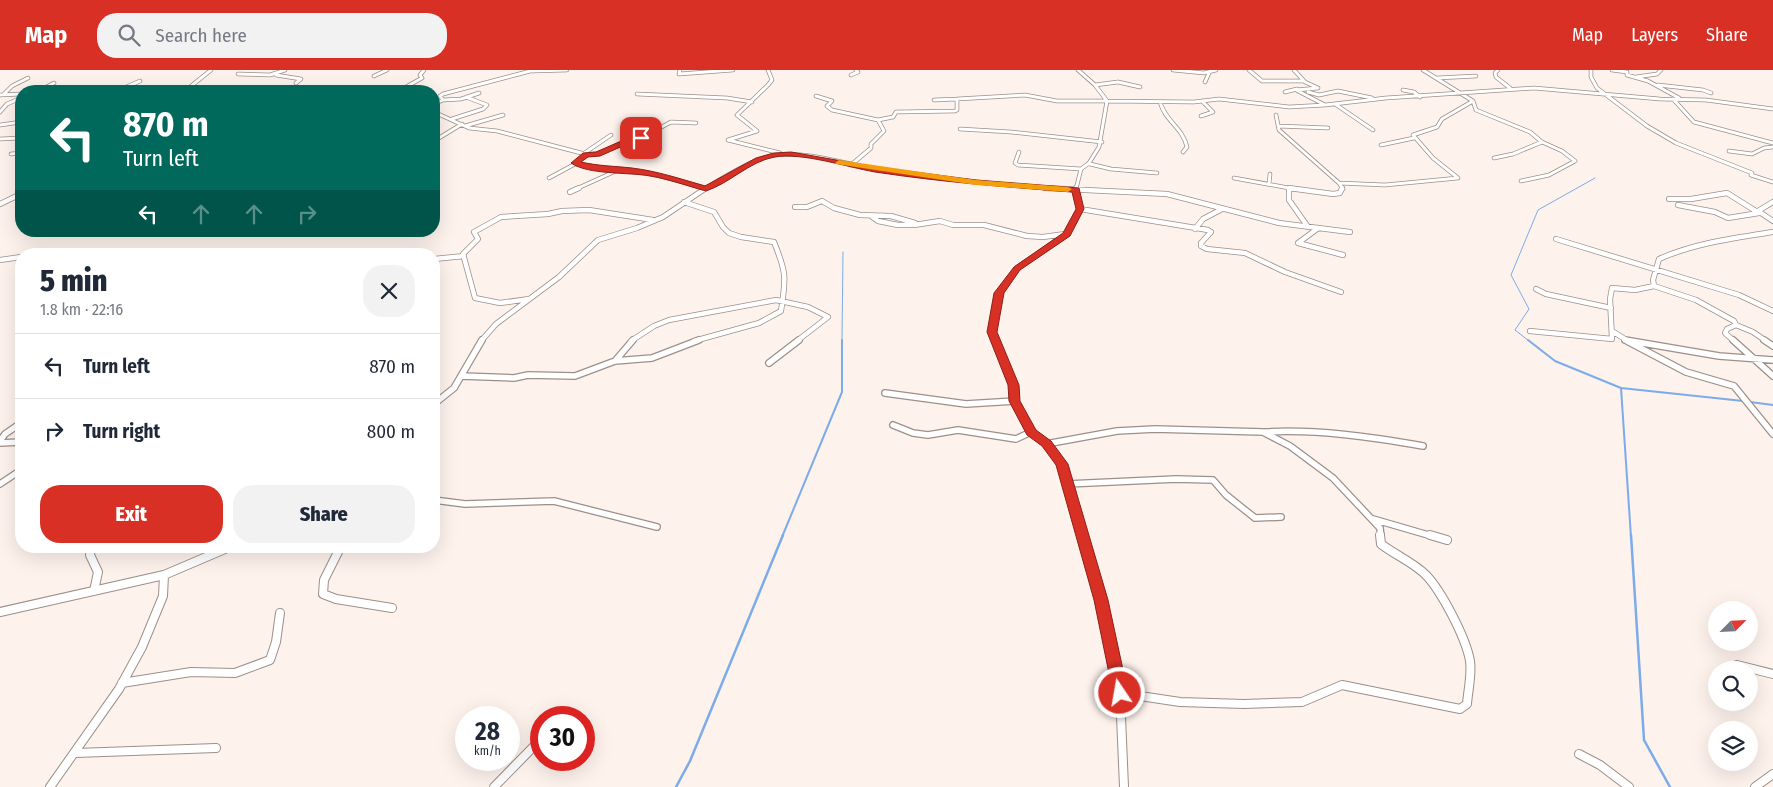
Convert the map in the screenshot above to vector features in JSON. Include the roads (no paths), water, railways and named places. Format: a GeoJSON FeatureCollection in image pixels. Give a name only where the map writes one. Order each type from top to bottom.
{"type":"FeatureCollection","features":[{"type":"Feature","properties":{"kind":"street"},"geometry":{"type":"LineString","coordinates":[[192,85],[211,70]]}},
{"type":"Feature","properties":{"kind":"street"},"geometry":{"type":"LineString","coordinates":[[274,75],[285,70]]}},
{"type":"Feature","properties":{"kind":"street"},"geometry":{"type":"LineString","coordinates":[[374,76],[388,70]]}},
{"type":"Feature","properties":{"kind":"street"},"geometry":{"type":"LineString","coordinates":[[410,85],[422,78],[420,75],[424,70]]}},
{"type":"Feature","properties":{"kind":"street"},"geometry":{"type":"LineString","coordinates":[[443,100],[440,96],[467,87],[533,71],[567,70]]}},
{"type":"Feature","properties":{"kind":"street"},"geometry":{"type":"LineString","coordinates":[[680,70],[679,74],[732,70]]}},
{"type":"Feature","properties":{"kind":"street"},"geometry":{"type":"LineString","coordinates":[[768,70],[772,80],[738,116],[757,131],[728,140],[782,155],[810,156],[851,166],[976,182],[1076,190],[1167,194],[1279,223],[1350,232]]}},
{"type":"Feature","properties":{"kind":"street"},"geometry":{"type":"LineString","coordinates":[[851,75],[858,72],[856,70]]}},
{"type":"Feature","properties":{"kind":"street"},"geometry":{"type":"LineString","coordinates":[[1019,152],[1015,163],[1018,164],[1082,169],[1090,164],[1102,142],[1107,101],[1095,85],[1078,70]]}},
{"type":"Feature","properties":{"kind":"street"},"geometry":{"type":"LineString","coordinates":[[1173,70],[1209,73],[1216,70]]}},
{"type":"Feature","properties":{"kind":"street"},"geometry":{"type":"LineString","coordinates":[[1249,70],[1262,81],[1297,80],[1318,88],[1287,90],[1285,92]]}},
{"type":"Feature","properties":{"kind":"street"},"geometry":{"type":"LineString","coordinates":[[1294,70],[1305,82]]}},
{"type":"Feature","properties":{"kind":"street"},"geometry":{"type":"LineString","coordinates":[[1422,70],[1473,101],[1476,110],[1530,132],[1542,142],[1562,151],[1575,162],[1549,175],[1521,181]]}},
{"type":"Feature","properties":{"kind":"street"},"geometry":{"type":"LineString","coordinates":[[1498,70],[1495,73],[1496,77],[1512,89]]}},
{"type":"Feature","properties":{"kind":"street"},"geometry":{"type":"LineString","coordinates":[[1590,70],[1591,77],[1602,92],[1647,126],[1676,143],[1752,173],[1751,175],[1773,182]]}},
{"type":"Feature","properties":{"kind":"street"},"geometry":{"type":"LineString","coordinates":[[1612,70],[1627,72],[1627,75],[1656,84],[1711,93]]}},
{"type":"Feature","properties":{"kind":"street"},"geometry":{"type":"LineString","coordinates":[[1632,76],[1657,74],[1661,70]]}},
{"type":"Feature","properties":{"kind":"street"},"geometry":{"type":"LineString","coordinates":[[1205,82],[1209,73]]}},
{"type":"Feature","properties":{"kind":"street"},"geometry":{"type":"LineString","coordinates":[[238,74],[274,75],[301,79],[296,83]]}},
{"type":"Feature","properties":{"kind":"street"},"geometry":{"type":"LineString","coordinates":[[1435,78],[1476,76]]}},
{"type":"Feature","properties":{"kind":"street"},"geometry":{"type":"LineString","coordinates":[[2,95],[12,86],[28,78]]}},
{"type":"Feature","properties":{"kind":"street"},"geometry":{"type":"LineString","coordinates":[[131,85],[140,81]]}},
{"type":"Feature","properties":{"kind":"street"},"geometry":{"type":"LineString","coordinates":[[1095,85],[1105,82],[1125,82],[1140,87]]}},
{"type":"Feature","properties":{"kind":"street"},"geometry":{"type":"LineString","coordinates":[[50,85],[54,83]]}},
{"type":"Feature","properties":{"kind":"street"},"geometry":{"type":"LineString","coordinates":[[1656,84],[1680,99]]}},
{"type":"Feature","properties":{"kind":"street"},"geometry":{"type":"LineString","coordinates":[[1298,89],[1296,90],[1313,97],[1325,105]]}},
{"type":"Feature","properties":{"kind":"street"},"geometry":{"type":"LineString","coordinates":[[934,100],[1025,95],[1057,101],[1160,102],[1229,99],[1273,106],[1303,106],[1512,89],[1602,92],[1720,102],[1773,109]]}},
{"type":"Feature","properties":{"kind":"street"},"geometry":{"type":"LineString","coordinates":[[1403,90],[1414,92],[1420,97]]}},
{"type":"Feature","properties":{"kind":"street"},"geometry":{"type":"LineString","coordinates":[[1304,94],[1306,92],[1319,95],[1338,91],[1377,99]]}},
{"type":"Feature","properties":{"kind":"street"},"geometry":{"type":"LineString","coordinates":[[440,101],[479,93]]}},
{"type":"Feature","properties":{"kind":"street"},"geometry":{"type":"LineString","coordinates":[[2,95],[15,94]]}},
{"type":"Feature","properties":{"kind":"street"},"geometry":{"type":"LineString","coordinates":[[637,94],[726,98],[752,102]]}},
{"type":"Feature","properties":{"kind":"street"},"geometry":{"type":"LineString","coordinates":[[816,96],[832,101],[827,106],[832,110],[878,120],[893,117],[899,111],[917,113],[955,112],[957,99]]}},
{"type":"Feature","properties":{"kind":"street"},"geometry":{"type":"LineString","coordinates":[[452,119],[483,109],[487,105],[466,97]]}},
{"type":"Feature","properties":{"kind":"street"},"geometry":{"type":"LineString","coordinates":[[1303,106],[1301,103],[1313,97]]}},
{"type":"Feature","properties":{"kind":"street"},"geometry":{"type":"LineString","coordinates":[[1673,99],[1682,107],[1687,118],[1694,122],[1773,145]]}},
{"type":"Feature","properties":{"kind":"street"},"geometry":{"type":"LineString","coordinates":[[0,112],[7,104],[15,101]]}},
{"type":"Feature","properties":{"kind":"street"},"geometry":{"type":"LineString","coordinates":[[1201,116],[1213,112],[1202,101]]}},
{"type":"Feature","properties":{"kind":"street"},"geometry":{"type":"LineString","coordinates":[[1414,138],[1413,134],[1417,132],[1436,129],[1442,119],[1473,101]]}},
{"type":"Feature","properties":{"kind":"street"},"geometry":{"type":"LineString","coordinates":[[1160,102],[1164,114],[1180,129],[1186,138],[1187,147],[1183,152]]}},
{"type":"Feature","properties":{"kind":"street"},"geometry":{"type":"LineString","coordinates":[[1335,104],[1374,130]]}},
{"type":"Feature","properties":{"kind":"street"},"geometry":{"type":"LineString","coordinates":[[440,115],[464,124],[469,128],[496,131],[584,154],[597,154],[622,143],[637,140],[668,122],[678,120],[696,123]]}},
{"type":"Feature","properties":{"kind":"street"},"geometry":{"type":"LineString","coordinates":[[440,138],[464,124],[503,115]]}},
{"type":"Feature","properties":{"kind":"street"},"geometry":{"type":"LineString","coordinates":[[1234,178],[1337,194],[1343,189],[1339,183],[1279,130],[1276,115]]}},
{"type":"Feature","properties":{"kind":"street"},"geometry":{"type":"LineString","coordinates":[[851,166],[871,148],[871,144],[884,131],[878,120]]}},
{"type":"Feature","properties":{"kind":"street"},"geometry":{"type":"LineString","coordinates":[[0,125],[15,123]]}},
{"type":"Feature","properties":{"kind":"street"},"geometry":{"type":"LineString","coordinates":[[1278,126],[1328,128]]}},
{"type":"Feature","properties":{"kind":"street"},"geometry":{"type":"LineString","coordinates":[[960,129],[1010,132],[1102,142]]}},
{"type":"Feature","properties":{"kind":"street"},"geometry":{"type":"LineString","coordinates":[[548,178],[575,164],[584,154],[611,135]]}},
{"type":"Feature","properties":{"kind":"street"},"geometry":{"type":"LineString","coordinates":[[0,139],[15,138]]}},
{"type":"Feature","properties":{"kind":"street"},"geometry":{"type":"LineString","coordinates":[[1381,146],[1414,138]]}},
{"type":"Feature","properties":{"kind":"street"},"geometry":{"type":"LineString","coordinates":[[1339,183],[1385,185],[1458,178],[1414,138]]}},
{"type":"Feature","properties":{"kind":"street"},"geometry":{"type":"LineString","coordinates":[[1494,158],[1508,157],[1542,142]]}},
{"type":"Feature","properties":{"kind":"street"},"geometry":{"type":"LineString","coordinates":[[1730,151],[1752,154],[1773,145]]}},
{"type":"Feature","properties":{"kind":"street"},"geometry":{"type":"LineString","coordinates":[[11,154],[15,154]]}},
{"type":"Feature","properties":{"kind":"street"},"geometry":{"type":"LineString","coordinates":[[440,399],[454,388],[485,335],[496,324],[559,277],[598,240],[655,220],[706,188],[759,160],[782,155]]}},
{"type":"Feature","properties":{"kind":"street"},"geometry":{"type":"LineString","coordinates":[[575,164],[654,174],[706,188]]}},
{"type":"Feature","properties":{"kind":"street"},"geometry":{"type":"LineString","coordinates":[[1090,164],[1112,169],[1157,173]]}},
{"type":"Feature","properties":{"kind":"street"},"geometry":{"type":"LineString","coordinates":[[1082,169],[1076,190],[1080,209],[1067,234],[1017,268],[999,293],[992,332],[1014,385],[1015,401],[1031,432],[1046,444],[1062,464],[1101,600],[1120,693],[1124,787]]}},
{"type":"Feature","properties":{"kind":"street"},"geometry":{"type":"LineString","coordinates":[[570,192],[618,170]]}},
{"type":"Feature","properties":{"kind":"street"},"geometry":{"type":"LineString","coordinates":[[1269,184],[1270,174]]}},
{"type":"Feature","properties":{"kind":"street"},"geometry":{"type":"LineString","coordinates":[[1289,188],[1289,200],[1308,227]]}},
{"type":"Feature","properties":{"kind":"street"},"geometry":{"type":"LineString","coordinates":[[1669,200],[1691,199],[1727,193],[1773,221]]}},
{"type":"Feature","properties":{"kind":"street"},"geometry":{"type":"LineString","coordinates":[[0,204],[15,197]]}},
{"type":"Feature","properties":{"kind":"street"},"geometry":{"type":"LineString","coordinates":[[795,207],[807,207],[822,201],[834,208],[871,216],[891,216],[919,225]]}},
{"type":"Feature","properties":{"kind":"street"},"geometry":{"type":"LineString","coordinates":[[462,376],[514,378],[528,375],[575,376],[615,361],[652,358],[684,344],[759,323],[781,312],[786,278],[783,264],[774,242],[750,240],[729,232],[722,228],[714,212],[684,202]]}},
{"type":"Feature","properties":{"kind":"street"},"geometry":{"type":"LineString","coordinates":[[1678,205],[1715,212],[1728,218],[1758,213],[1758,211],[1773,202]]}},
{"type":"Feature","properties":{"kind":"street"},"geometry":{"type":"LineString","coordinates":[[1080,209],[1211,232],[1201,243],[1201,246],[1245,253],[1285,272],[1341,292]]}},
{"type":"Feature","properties":{"kind":"street"},"geometry":{"type":"LineString","coordinates":[[1195,229],[1203,219],[1222,209]]}},
{"type":"Feature","properties":{"kind":"street"},"geometry":{"type":"LineString","coordinates":[[530,300],[500,303],[475,298],[464,256],[464,250],[478,242],[474,232],[502,217],[582,210],[655,220]]}},
{"type":"Feature","properties":{"kind":"street"},"geometry":{"type":"LineString","coordinates":[[871,216],[872,219],[890,224],[919,225],[935,221],[953,225],[984,225],[1027,236],[1043,237],[1067,234]]}},
{"type":"Feature","properties":{"kind":"street"},"geometry":{"type":"LineString","coordinates":[[1317,228],[1298,243],[1342,255]]}},
{"type":"Feature","properties":{"kind":"street"},"geometry":{"type":"LineString","coordinates":[[1654,286],[1653,280],[1659,259],[1675,252],[1725,239],[1773,232]]}},
{"type":"Feature","properties":{"kind":"street"},"geometry":{"type":"LineString","coordinates":[[1556,239],[1739,295],[1758,302],[1773,311]]}},
{"type":"Feature","properties":{"kind":"street"},"geometry":{"type":"LineString","coordinates":[[440,258],[464,256]]}},
{"type":"Feature","properties":{"kind":"street"},"geometry":{"type":"LineString","coordinates":[[0,260],[15,258]]}},
{"type":"Feature","properties":{"kind":"street"},"geometry":{"type":"LineString","coordinates":[[1530,331],[1612,339],[1612,288],[1635,290],[1654,286],[1710,306],[1734,321],[1736,325],[1752,332],[1773,346]]}},
{"type":"Feature","properties":{"kind":"street"},"geometry":{"type":"LineString","coordinates":[[1536,289],[1546,294],[1611,308]]}},
{"type":"Feature","properties":{"kind":"street"},"geometry":{"type":"LineString","coordinates":[[615,361],[622,350],[639,333],[665,320],[776,300],[781,303],[801,305],[820,310],[828,317],[770,363]]}},
{"type":"Feature","properties":{"kind":"street"},"geometry":{"type":"LineString","coordinates":[[1736,325],[1727,329],[1725,333],[1773,376]]}},
{"type":"Feature","properties":{"kind":"street"},"geometry":{"type":"LineString","coordinates":[[1612,331],[1686,372],[1734,386],[1773,434]]}},
{"type":"Feature","properties":{"kind":"street"},"geometry":{"type":"LineString","coordinates":[[1627,341],[1754,360],[1773,360]]}},
{"type":"Feature","properties":{"kind":"street"},"geometry":{"type":"LineString","coordinates":[[885,393],[951,402],[1003,404],[1015,401]]}},
{"type":"Feature","properties":{"kind":"street"},"geometry":{"type":"LineString","coordinates":[[893,425],[913,433],[928,435],[958,430],[1016,439],[1031,432]]}},
{"type":"Feature","properties":{"kind":"street"},"geometry":{"type":"LineString","coordinates":[[0,442],[5,434],[15,428]]}},
{"type":"Feature","properties":{"kind":"street"},"geometry":{"type":"LineString","coordinates":[[1046,444],[1117,432],[1155,429],[1284,431],[1384,439],[1423,446]]}},
{"type":"Feature","properties":{"kind":"street"},"geometry":{"type":"LineString","coordinates":[[1120,693],[1180,702],[1244,704],[1302,702],[1342,685],[1460,709],[1466,704],[1470,661],[1450,612],[1426,576],[1404,558],[1391,552],[1381,544],[1380,528],[1333,478],[1290,446],[1263,432]]}},
{"type":"Feature","properties":{"kind":"street"},"geometry":{"type":"LineString","coordinates":[[0,442],[15,442]]}},
{"type":"Feature","properties":{"kind":"street"},"geometry":{"type":"LineString","coordinates":[[0,484],[15,474]]}},
{"type":"Feature","properties":{"kind":"street"},"geometry":{"type":"LineString","coordinates":[[1067,484],[1176,479],[1213,480],[1226,495],[1254,518],[1281,517]]}},
{"type":"Feature","properties":{"kind":"street"},"geometry":{"type":"LineString","coordinates":[[440,501],[465,504],[554,501],[657,527]]}},
{"type":"Feature","properties":{"kind":"street"},"geometry":{"type":"LineString","coordinates":[[1370,519],[1446,540]]}},
{"type":"Feature","properties":{"kind":"street"},"geometry":{"type":"LineString","coordinates":[[90,553],[98,572],[94,591]]}},
{"type":"Feature","properties":{"kind":"street"},"geometry":{"type":"LineString","coordinates":[[0,612],[164,575],[216,553]]}},
{"type":"Feature","properties":{"kind":"street"},"geometry":{"type":"LineString","coordinates":[[337,553],[324,580],[323,594],[336,599],[377,604],[392,608]]}},
{"type":"Feature","properties":{"kind":"street"},"geometry":{"type":"LineString","coordinates":[[50,787],[76,753],[122,683],[155,619],[163,596],[164,575]]}},
{"type":"Feature","properties":{"kind":"street"},"geometry":{"type":"LineString","coordinates":[[122,683],[191,672],[235,673],[270,660],[276,642],[280,613]]}},
{"type":"Feature","properties":{"kind":"street"},"geometry":{"type":"LineString","coordinates":[[1758,670],[1773,674]]}},
{"type":"Feature","properties":{"kind":"street"},"geometry":{"type":"LineString","coordinates":[[76,753],[216,748]]}},
{"type":"Feature","properties":{"kind":"street"},"geometry":{"type":"LineString","coordinates":[[494,787],[530,750]]}},
{"type":"Feature","properties":{"kind":"street"},"geometry":{"type":"LineString","coordinates":[[1579,754],[1600,765],[1629,787]]}},
{"type":"Feature","properties":{"kind":"street"},"geometry":{"type":"LineString","coordinates":[[1755,787],[1773,774]]}},
{"type":"Feature","properties":{"kind":"waterway"},"geometry":{"type":"LineString","coordinates":[[1529,341],[1515,330],[1529,309],[1511,275],[1538,210],[1595,178]]}},
{"type":"Feature","properties":{"kind":"waterway"},"geometry":{"type":"LineString","coordinates":[[842,341],[843,252]]}},
{"type":"Feature","properties":{"kind":"waterway"},"geometry":{"type":"LineString","coordinates":[[1528,340],[1555,361],[1621,388]]}},
{"type":"Feature","properties":{"kind":"waterway"},"geometry":{"type":"LineString","coordinates":[[782,537],[842,392],[842,341]]}},
{"type":"Feature","properties":{"kind":"waterway"},"geometry":{"type":"LineString","coordinates":[[1621,388],[1743,401]]}},
{"type":"Feature","properties":{"kind":"waterway"},"geometry":{"type":"LineString","coordinates":[[1621,388],[1631,537]]}},
{"type":"Feature","properties":{"kind":"waterway"},"geometry":{"type":"LineString","coordinates":[[1750,402],[1773,405]]}},
{"type":"Feature","properties":{"kind":"waterway"},"geometry":{"type":"LineString","coordinates":[[676,787],[690,761],[783,535]]}},
{"type":"Feature","properties":{"kind":"waterway"},"geometry":{"type":"LineString","coordinates":[[1631,535],[1644,740],[1670,787]]}}]}
